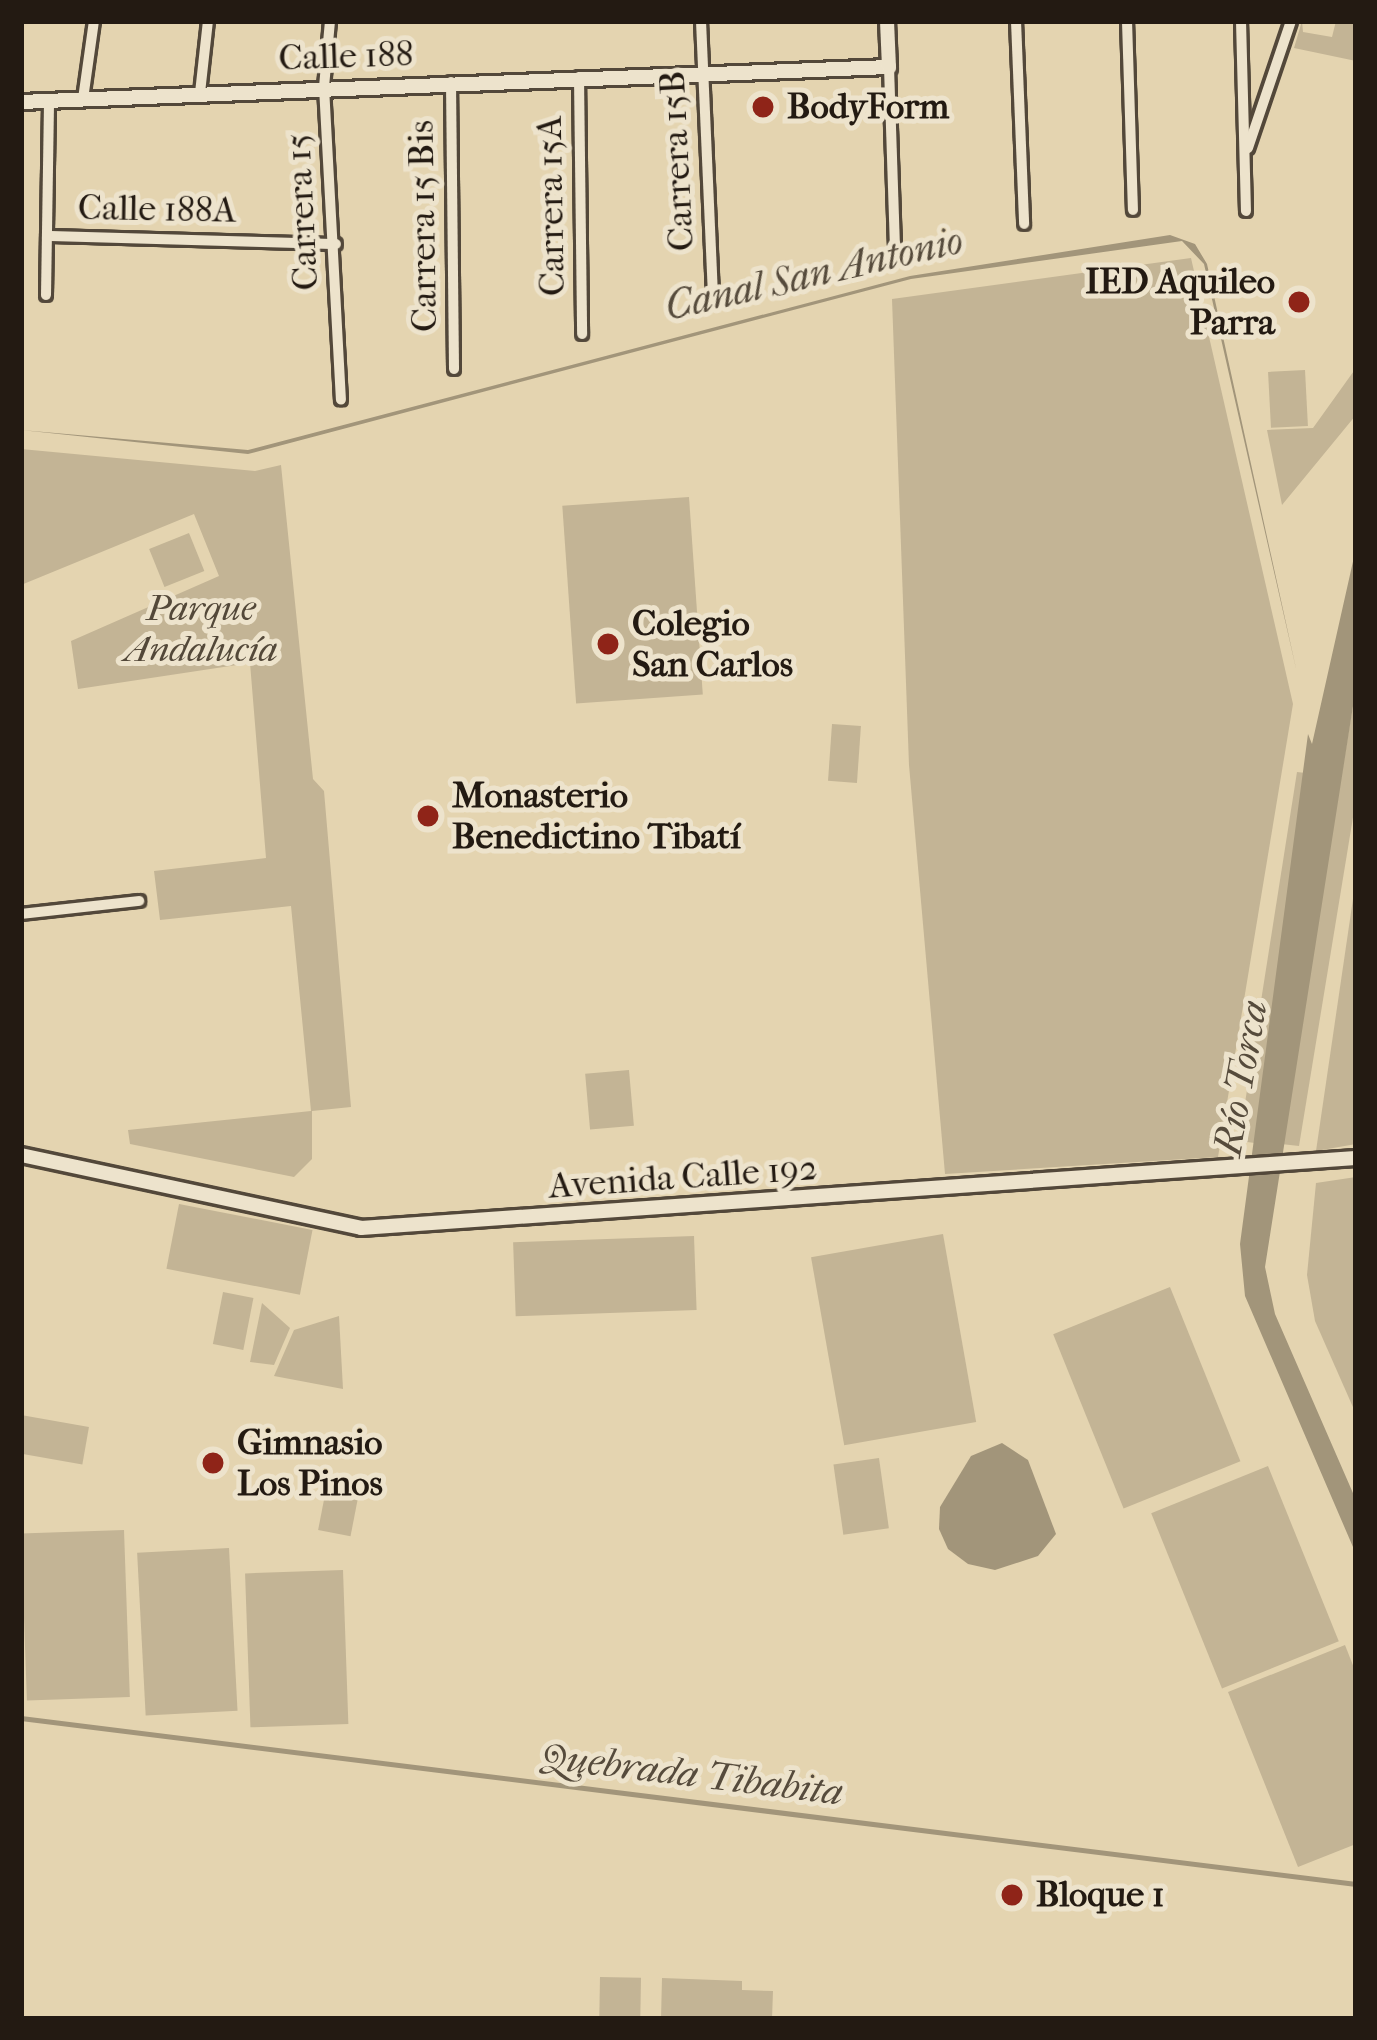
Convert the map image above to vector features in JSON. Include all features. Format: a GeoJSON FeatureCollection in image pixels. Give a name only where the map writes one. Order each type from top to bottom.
{"type":"FeatureCollection","features":[{"type":"Feature","properties":{"kind":"main road"},"geometry":{"type":"LineString","coordinates":[[887,21],[889,67]]}},
{"type":"Feature","properties":{"kind":"main road","name":"Calle 188"},"geometry":{"type":"LineString","coordinates":[[21,102],[324,86],[889,67]]}},
{"type":"Feature","properties":{"kind":"main road","name":"Avenida Calle 192"},"geometry":{"type":"LineString","coordinates":[[21,1154],[362,1228],[1244,1170],[1356,1158]]}},
{"type":"Feature","properties":{"kind":"street"},"geometry":{"type":"LineString","coordinates":[[83,99],[94,21]]}},
{"type":"Feature","properties":{"kind":"street"},"geometry":{"type":"LineString","coordinates":[[200,93],[208,21]]}},
{"type":"Feature","properties":{"kind":"street","name":"Carrera 15"},"geometry":{"type":"LineString","coordinates":[[329,21],[324,86],[341,400]]}},
{"type":"Feature","properties":{"kind":"street","name":"Carrera 15B"},"geometry":{"type":"LineString","coordinates":[[701,21],[713,298]]}},
{"type":"Feature","properties":{"kind":"street"},"geometry":{"type":"LineString","coordinates":[[1016,21],[1024,224]]}},
{"type":"Feature","properties":{"kind":"street"},"geometry":{"type":"LineString","coordinates":[[1127,21],[1133,210]]}},
{"type":"Feature","properties":{"kind":"street"},"geometry":{"type":"LineString","coordinates":[[1241,21],[1246,211]]}},
{"type":"Feature","properties":{"kind":"street"},"geometry":{"type":"LineString","coordinates":[[1244,159],[1292,21]]}},
{"type":"Feature","properties":{"kind":"street"},"geometry":{"type":"LineString","coordinates":[[889,67],[896,245]]}},
{"type":"Feature","properties":{"kind":"street","name":"Carrera 15A"},"geometry":{"type":"LineString","coordinates":[[580,77],[582,334]]}},
{"type":"Feature","properties":{"kind":"street","name":"Carrera 15 Bis"},"geometry":{"type":"LineString","coordinates":[[452,82],[454,369]]}},
{"type":"Feature","properties":{"kind":"street"},"geometry":{"type":"LineString","coordinates":[[46,295],[49,101]]}},
{"type":"Feature","properties":{"kind":"street","name":"Calle 188A"},"geometry":{"type":"LineString","coordinates":[[47,236],[336,244]]}},
{"type":"Feature","properties":{"kind":"street"},"geometry":{"type":"LineString","coordinates":[[21,914],[139,901]]}},
{"type":"Feature","properties":{"kind":"green space"},"geometry":{"type":"Polygon","coordinates":[[[1302,21],[1303,32],[1332,37],[1336,21],[1356,21],[1356,61],[1294,48],[1302,21]]]}},
{"type":"Feature","properties":{"kind":"green space"},"geometry":{"type":"Polygon","coordinates":[[[1191,258],[1293,704],[1218,1157],[945,1174],[909,765],[892,299],[1191,258]]]}},
{"type":"Feature","properties":{"kind":"green space"},"geometry":{"type":"Polygon","coordinates":[[[1356,368],[1356,415],[1282,505],[1267,430],[1313,428],[1356,368]]]}},
{"type":"Feature","properties":{"kind":"green space"},"geometry":{"type":"Polygon","coordinates":[[[1305,370],[1308,426],[1271,428],[1268,372],[1305,370]]]}},
{"type":"Feature","properties":{"kind":"green space","name":"Parque Andalucía"},"geometry":{"type":"Polygon","coordinates":[[[21,449],[255,471],[281,465],[313,779],[324,791],[351,1107],[312,1111],[312,1159],[294,1177],[130,1144],[128,1130],[311,1111],[291,906],[160,920],[154,871],[266,858],[250,663],[78,689],[71,641],[219,576],[194,514],[21,585],[21,449]]]}},
{"type":"Feature","properties":{"kind":"green space"},"geometry":{"type":"Polygon","coordinates":[[[689,497],[703,695],[576,703],[562,506],[689,497]]]}},
{"type":"Feature","properties":{"kind":"green space"},"geometry":{"type":"Polygon","coordinates":[[[189,533],[204,571],[164,587],[149,549],[189,533]]]}},
{"type":"Feature","properties":{"kind":"green space"},"geometry":{"type":"Polygon","coordinates":[[[1356,687],[1356,799],[1299,1146],[1281,1144],[1356,687]]]}},
{"type":"Feature","properties":{"kind":"green space"},"geometry":{"type":"Polygon","coordinates":[[[832,724],[861,726],[857,783],[828,781],[832,724]]]}},
{"type":"Feature","properties":{"kind":"green space"},"geometry":{"type":"Polygon","coordinates":[[[1297,772],[1306,773],[1255,1143],[1239,1141],[1297,772]]]}},
{"type":"Feature","properties":{"kind":"green space"},"geometry":{"type":"Polygon","coordinates":[[[1356,880],[1356,1144],[1316,1151],[1354,892],[1356,880]]]}},
{"type":"Feature","properties":{"kind":"green space"},"geometry":{"type":"Polygon","coordinates":[[[629,1070],[634,1126],[590,1130],[585,1074],[629,1070]]]}},
{"type":"Feature","properties":{"kind":"green space"},"geometry":{"type":"Polygon","coordinates":[[[1356,1177],[1356,1414],[1315,1321],[1307,1275],[1316,1183],[1356,1177]]]}},
{"type":"Feature","properties":{"kind":"green space"},"geometry":{"type":"Polygon","coordinates":[[[179,1204],[313,1230],[300,1295],[166,1269],[179,1204]]]}},
{"type":"Feature","properties":{"kind":"green space"},"geometry":{"type":"Polygon","coordinates":[[[943,1234],[976,1422],[844,1445],[811,1257],[943,1234]]]}},
{"type":"Feature","properties":{"kind":"green space"},"geometry":{"type":"Polygon","coordinates":[[[694,1236],[697,1310],[516,1316],[513,1242],[694,1236]]]}},
{"type":"Feature","properties":{"kind":"green space"},"geometry":{"type":"Polygon","coordinates":[[[1170,1287],[1240,1461],[1124,1509],[1053,1334],[1170,1287]]]}},
{"type":"Feature","properties":{"kind":"green space"},"geometry":{"type":"Polygon","coordinates":[[[223,1292],[253,1298],[243,1350],[213,1344],[223,1292]]]}},
{"type":"Feature","properties":{"kind":"green space"},"geometry":{"type":"Polygon","coordinates":[[[262,1303],[290,1328],[274,1365],[250,1362],[262,1303]]]}},
{"type":"Feature","properties":{"kind":"green space"},"geometry":{"type":"Polygon","coordinates":[[[339,1316],[343,1389],[274,1376],[294,1330],[339,1316]]]}},
{"type":"Feature","properties":{"kind":"green space"},"geometry":{"type":"Polygon","coordinates":[[[21,1415],[89,1427],[82,1464],[21,1454],[21,1415]]]}},
{"type":"Feature","properties":{"kind":"green space"},"geometry":{"type":"Polygon","coordinates":[[[879,1458],[889,1528],[843,1535],[833,1464],[879,1458]]]}},
{"type":"Feature","properties":{"kind":"green space"},"geometry":{"type":"Polygon","coordinates":[[[1268,1466],[1339,1641],[1222,1688],[1151,1513],[1268,1466]]]}},
{"type":"Feature","properties":{"kind":"green space"},"geometry":{"type":"Polygon","coordinates":[[[329,1474],[361,1480],[351,1536],[318,1530],[329,1474]]]}},
{"type":"Feature","properties":{"kind":"green space"},"geometry":{"type":"Polygon","coordinates":[[[124,1530],[130,1697],[27,1700],[21,1534],[124,1530]]]}},
{"type":"Feature","properties":{"kind":"green space"},"geometry":{"type":"Polygon","coordinates":[[[229,1548],[238,1711],[146,1716],[137,1553],[229,1548]]]}},
{"type":"Feature","properties":{"kind":"green space"},"geometry":{"type":"Polygon","coordinates":[[[343,1570],[348,1724],[250,1727],[245,1573],[343,1570]]]}},
{"type":"Feature","properties":{"kind":"green space"},"geometry":{"type":"Polygon","coordinates":[[[1345,1645],[1356,1673],[1356,1844],[1298,1867],[1228,1692],[1345,1645]]]}},
{"type":"Feature","properties":{"kind":"green space"},"geometry":{"type":"Polygon","coordinates":[[[600,1977],[641,1978],[640,2019],[599,2019],[600,1977]]]}},
{"type":"Feature","properties":{"kind":"green space"},"geometry":{"type":"Polygon","coordinates":[[[662,1978],[742,1981],[742,1990],[773,1991],[772,2019],[661,2019],[662,1978]]]}},
{"type":"Feature","properties":{"kind":"shaded area"},"geometry":{"type":"Polygon","coordinates":[[[1170,235],[1195,244],[1207,264],[1297,673],[1204,264],[1182,241],[911,279],[248,454],[21,430],[248,450],[910,276],[1170,235]]]}},
{"type":"Feature","properties":{"kind":"shaded area"},"geometry":{"type":"Polygon","coordinates":[[[1356,548],[1356,687],[1265,1267],[1275,1314],[1356,1500],[1356,1554],[1245,1296],[1240,1244],[1308,734],[1312,744],[1356,548]]]}},
{"type":"Feature","properties":{"kind":"shaded area"},"geometry":{"type":"Polygon","coordinates":[[[1002,1443],[1028,1460],[1056,1534],[1038,1556],[995,1570],[968,1564],[948,1549],[939,1529],[940,1507],[971,1456],[1002,1443]]]}},
{"type":"Feature","properties":{"kind":"waterway","name":"Quebrada Tibabita"},"geometry":{"type":"LineString","coordinates":[[21,1718],[1356,1884]]}},
{"type":"Feature","properties":{"kind":"place","name":"BodyForm"},"geometry":{"type":"Point","coordinates":[763,107]}},
{"type":"Feature","properties":{"kind":"place","name":"IED Aquileo Parra"},"geometry":{"type":"Point","coordinates":[1299,302]}},
{"type":"Feature","properties":{"kind":"place","name":"Colegio San Carlos"},"geometry":{"type":"Point","coordinates":[608,644]}},
{"type":"Feature","properties":{"kind":"place","name":"Monasterio Benedictino Tibatí"},"geometry":{"type":"Point","coordinates":[428,816]}},
{"type":"Feature","properties":{"kind":"place","name":"Gimnasio Los Pinos"},"geometry":{"type":"Point","coordinates":[213,1463]}},
{"type":"Feature","properties":{"kind":"place","name":"Bloque 1"},"geometry":{"type":"Point","coordinates":[1012,1895]}},
{"type":"Feature","properties":{"kind":"water label","name":"Canal San Antonio"},"geometry":{"type":"Point","coordinates":[814,274]}},
{"type":"Feature","properties":{"kind":"water label","name":"Río Torca"},"geometry":{"type":"Point","coordinates":[1241,1078]}}]}
